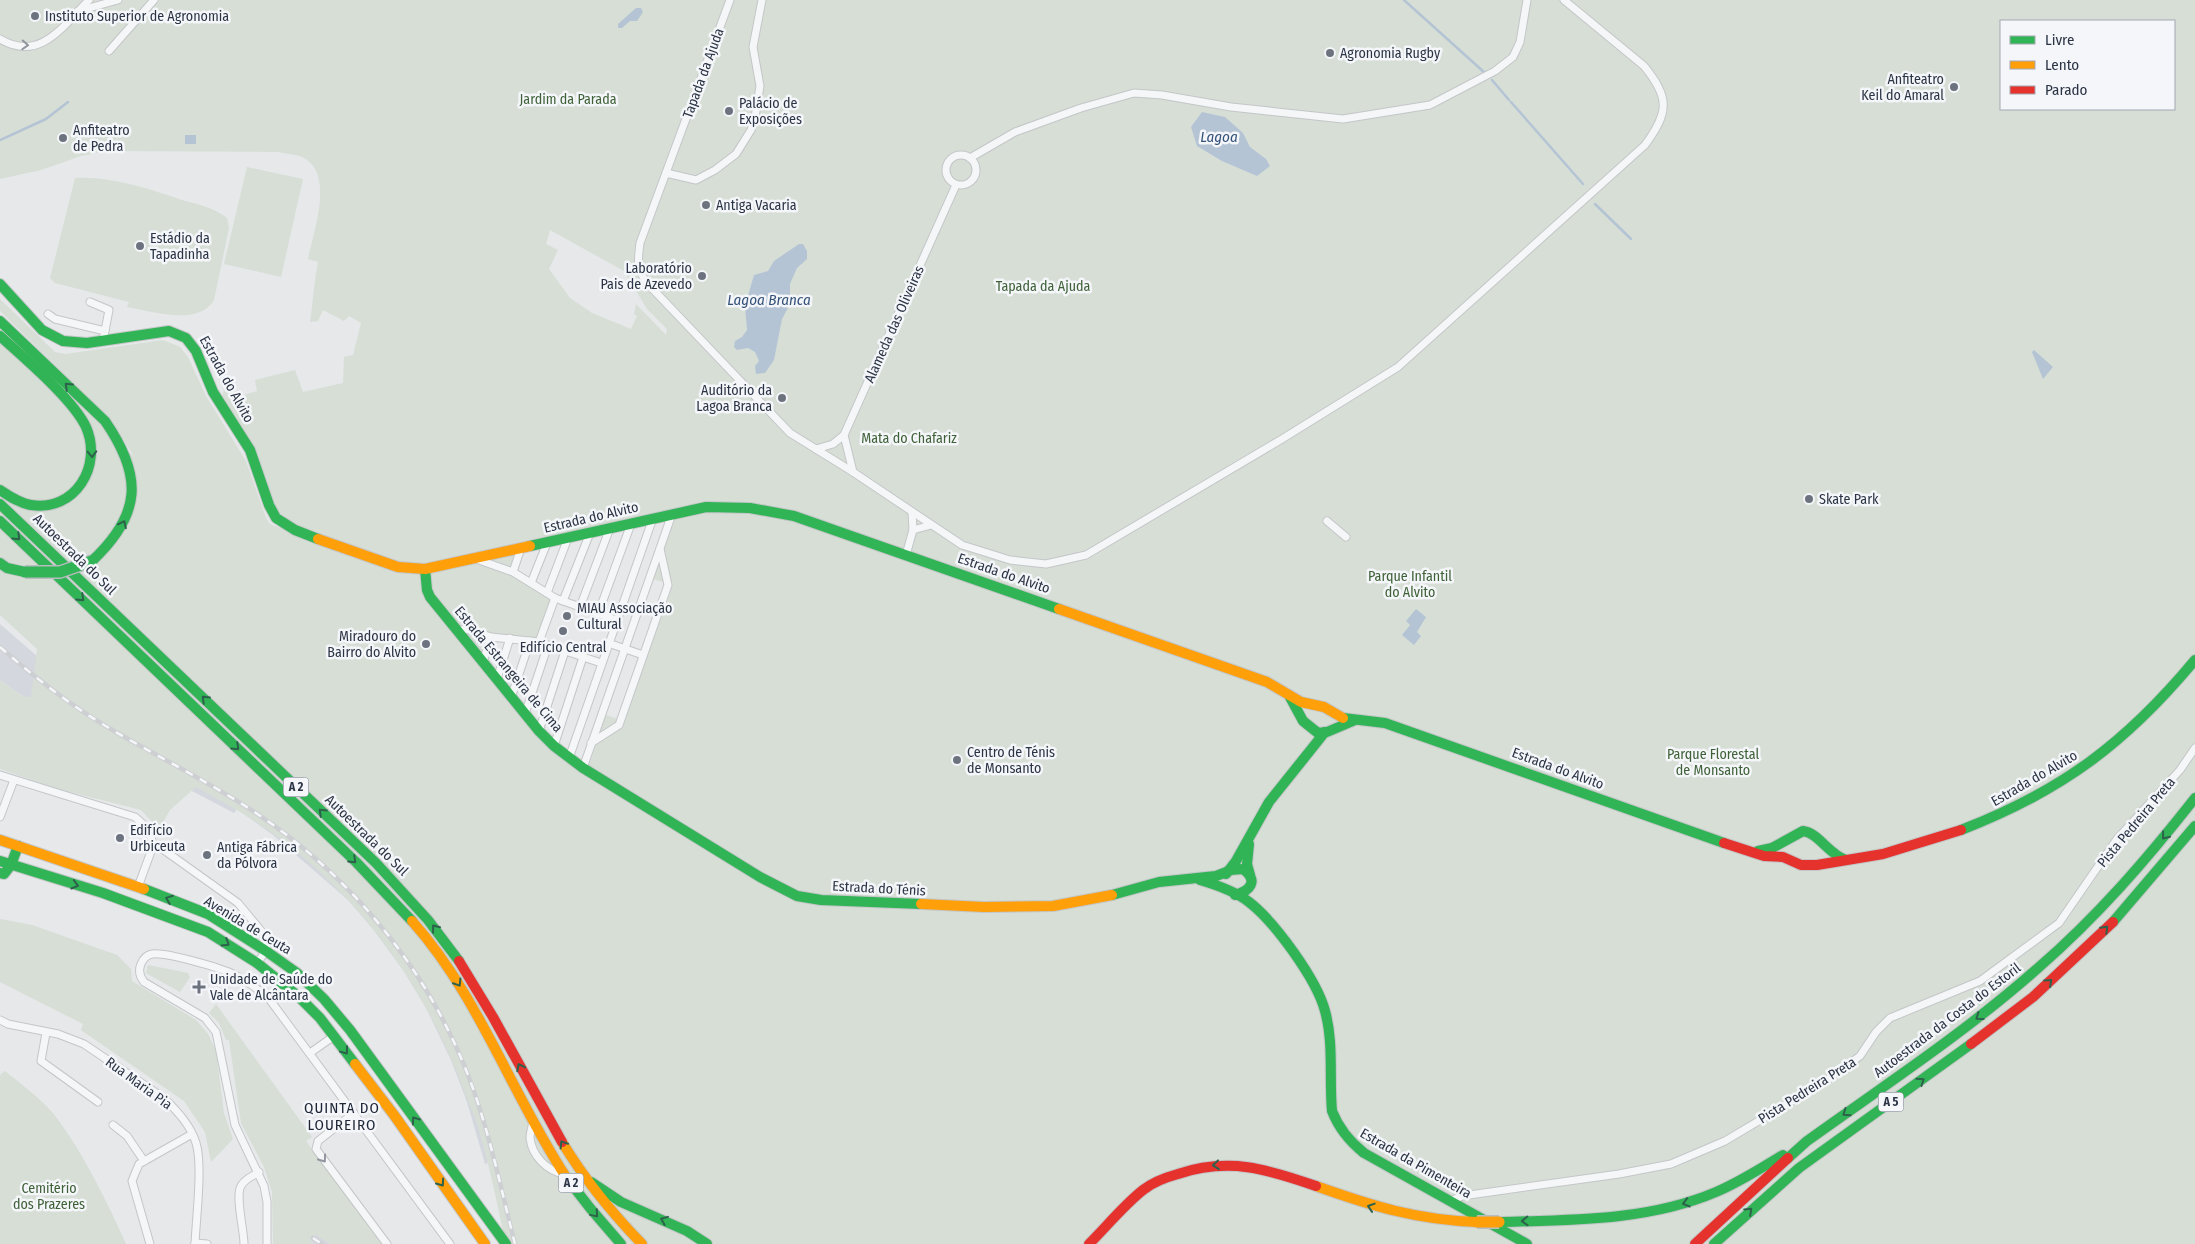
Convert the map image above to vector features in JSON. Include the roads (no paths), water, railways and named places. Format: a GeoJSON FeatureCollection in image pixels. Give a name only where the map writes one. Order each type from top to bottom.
{"type":"FeatureCollection","features":[{"type":"Feature","properties":{"kind":"main road","name":"Estrada do Alvito"},"geometry":{"type":"LineString","coordinates":[[0,284],[42,330],[52,336],[78,344],[104,336],[169,331],[178,333],[186,338],[196,351],[214,392],[250,450],[269,505],[276,518],[295,530],[391,565],[408,569],[425,569],[653,518],[720,506],[767,509],[794,516],[1267,682],[1280,688],[1290,696],[1316,706],[1324,707],[1338,716],[1385,723],[1763,856],[1784,857],[1807,865],[1851,861],[1955,834],[2017,808],[2084,767],[2134,729],[2172,689],[2195,660]]}},
{"type":"Feature","properties":{"kind":"main road"},"geometry":{"type":"LineString","coordinates":[[0,321],[117,437],[125,452],[131,477],[129,509],[123,526],[105,551],[92,562],[62,574],[44,575],[25,572],[0,563]]}},
{"type":"Feature","properties":{"kind":"main road"},"geometry":{"type":"LineString","coordinates":[[0,336],[48,381],[86,425],[92,442],[93,462],[88,477],[78,489],[63,500],[47,505],[32,505],[14,499],[0,490]]}},
{"type":"Feature","properties":{"kind":"main road","name":"Autoestrada do Sul"},"geometry":{"type":"LineString","coordinates":[[0,504],[382,869],[422,912],[454,953],[473,983],[542,1110],[584,1177],[612,1214],[642,1244]]}},
{"type":"Feature","properties":{"kind":"main road","name":"Autoestrada do Sul"},"geometry":{"type":"LineString","coordinates":[[0,521],[326,833],[411,919],[444,961],[472,1005],[533,1121],[564,1174],[584,1201],[621,1244]]}},
{"type":"Feature","properties":{"kind":"main road","name":"Estrada Estrangeira de Cima"},"geometry":{"type":"LineString","coordinates":[[425,569],[428,594],[511,698],[554,746],[588,771]]}},
{"type":"Feature","properties":{"kind":"main road","name":"Estrada do Alvito"},"geometry":{"type":"LineString","coordinates":[[1290,696],[1306,724]]}},
{"type":"Feature","properties":{"kind":"main road"},"geometry":{"type":"LineString","coordinates":[[1316,706],[1306,714],[1306,724],[1315,733],[1327,731],[1332,723],[1330,712]]}},
{"type":"Feature","properties":{"kind":"main road","name":"Estrada do Alvito"},"geometry":{"type":"LineString","coordinates":[[1327,731],[1355,720]]}},
{"type":"Feature","properties":{"kind":"main road","name":"Estrada da Pimenteira"},"geometry":{"type":"LineString","coordinates":[[1301,761],[1308,739],[1306,724]]}},
{"type":"Feature","properties":{"kind":"main road","name":"Estrada da Pimenteira"},"geometry":{"type":"LineString","coordinates":[[1327,731],[1270,802],[1224,881],[1232,893],[1247,901],[1264,917],[1315,986],[1322,1002],[1328,1026],[1332,1111],[1339,1129],[1352,1144],[1364,1153],[1527,1244]]}},
{"type":"Feature","properties":{"kind":"main road","name":"Estrada do Ténis"},"geometry":{"type":"LineString","coordinates":[[588,771],[774,885],[797,896],[810,899],[1000,908],[1052,906],[1112,895],[1159,882],[1216,876],[1230,870]]}},
{"type":"Feature","properties":{"kind":"main road","name":"Autoestrada da Costa do Estoril"},"geometry":{"type":"LineString","coordinates":[[1695,1244],[1807,1141],[1979,1017],[2039,968],[2111,899],[2195,798]]}},
{"type":"Feature","properties":{"kind":"main road","name":"A 5"},"geometry":{"type":"LineString","coordinates":[[1714,1244],[1799,1168],[1995,1027],[2033,997],[2116,918],[2195,826]]}},
{"type":"Feature","properties":{"kind":"main road"},"geometry":{"type":"LineString","coordinates":[[1749,851],[1768,849],[1798,832],[1807,831],[1815,835],[1833,856],[1851,861]]}},
{"type":"Feature","properties":{"kind":"main road","name":"Estrada da Pimenteira"},"geometry":{"type":"LineString","coordinates":[[1251,836],[1247,857],[1253,894],[1264,917]]}},
{"type":"Feature","properties":{"kind":"main road"},"geometry":{"type":"LineString","coordinates":[[1790,837],[1787,850],[1794,862]]}},
{"type":"Feature","properties":{"kind":"main road","name":"Avenida de Ceuta"},"geometry":{"type":"LineString","coordinates":[[0,840],[138,887],[208,914],[297,973],[350,1030],[506,1244]]}},
{"type":"Feature","properties":{"kind":"main road"},"geometry":{"type":"LineString","coordinates":[[1807,865],[1815,861],[1820,854],[1820,842]]}},
{"type":"Feature","properties":{"kind":"main road"},"geometry":{"type":"LineString","coordinates":[[0,872],[4,874],[11,865],[18,846]]}},
{"type":"Feature","properties":{"kind":"main road"},"geometry":{"type":"LineString","coordinates":[[44,876],[51,857]]}},
{"type":"Feature","properties":{"kind":"main road","name":"Avenida de Ceuta"},"geometry":{"type":"LineString","coordinates":[[0,861],[103,893],[208,932],[257,963],[300,998],[334,1036],[394,1116],[485,1244]]}},
{"type":"Feature","properties":{"kind":"main road"},"geometry":{"type":"LineString","coordinates":[[1230,870],[1241,868],[1251,879],[1246,892],[1232,893]]}},
{"type":"Feature","properties":{"kind":"main road","name":"Estrada do Ténis"},"geometry":{"type":"LineString","coordinates":[[1194,878],[1218,885],[1232,893]]}},
{"type":"Feature","properties":{"kind":"main road"},"geometry":{"type":"LineString","coordinates":[[1089,1244],[1144,1189],[1167,1178],[1216,1164],[1246,1165],[1276,1172],[1380,1210],[1410,1217],[1457,1222],[1499,1222],[1622,1215],[1680,1204],[1734,1184],[1807,1141]]}},
{"type":"Feature","properties":{"kind":"main road"},"geometry":{"type":"LineString","coordinates":[[584,1177],[621,1202],[682,1228],[707,1244]]}},
{"type":"Feature","properties":{"kind":"main road"},"geometry":{"type":"LineString","coordinates":[[1095,1244],[1135,1202],[1167,1178]]}},
{"type":"Feature","properties":{"kind":"main road"},"geometry":{"type":"LineString","coordinates":[[451,1198],[464,1188]]}},
{"type":"Feature","properties":{"kind":"street"},"geometry":{"type":"LineString","coordinates":[[0,39],[5,42],[28,47],[40,44],[50,39],[89,0]]}},
{"type":"Feature","properties":{"kind":"street"},"geometry":{"type":"LineString","coordinates":[[78,11],[118,0]]}},
{"type":"Feature","properties":{"kind":"street"},"geometry":{"type":"LineString","coordinates":[[108,51],[154,0]]}},
{"type":"Feature","properties":{"kind":"street","name":"Tapada da Ajuda"},"geometry":{"type":"LineString","coordinates":[[730,0],[640,243],[639,270],[646,282],[778,423],[790,433],[853,472],[962,545],[1010,560],[1046,564],[1086,555],[1282,439],[1398,367],[1645,145],[1658,128],[1663,113],[1663,96],[1653,77],[1644,66],[1564,0]]}},
{"type":"Feature","properties":{"kind":"street"},"geometry":{"type":"LineString","coordinates":[[666,173],[696,180],[716,170],[736,154],[751,130],[756,117],[760,86],[753,46],[762,0]]}},
{"type":"Feature","properties":{"kind":"street"},"geometry":{"type":"LineString","coordinates":[[970,158],[1015,132],[1080,108],[1134,93],[1162,95],[1231,107],[1343,119],[1430,106],[1495,71],[1514,57],[1520,42],[1527,0]]}},
{"type":"Feature","properties":{"kind":"street"},"geometry":{"type":"LineString","coordinates":[[959,155],[970,158],[975,164],[976,175],[968,184],[956,184],[948,176],[947,165],[952,158],[959,155]]}},
{"type":"Feature","properties":{"kind":"street","name":"Alameda das Oliveiras"},"geometry":{"type":"LineString","coordinates":[[844,435],[956,184]]}},
{"type":"Feature","properties":{"kind":"street"},"geometry":{"type":"LineString","coordinates":[[48,314],[55,319],[104,336],[109,310],[90,302]]}},
{"type":"Feature","properties":{"kind":"street"},"geometry":{"type":"LineString","coordinates":[[816,449],[833,444],[844,435],[853,472]]}},
{"type":"Feature","properties":{"kind":"street"},"geometry":{"type":"LineString","coordinates":[[906,555],[913,530],[912,512]]}},
{"type":"Feature","properties":{"kind":"street"},"geometry":{"type":"LineString","coordinates":[[588,771],[591,743],[672,514]]}},
{"type":"Feature","properties":{"kind":"street"},"geometry":{"type":"LineString","coordinates":[[570,758],[601,663],[653,518]]}},
{"type":"Feature","properties":{"kind":"street"},"geometry":{"type":"LineString","coordinates":[[1326,521],[1346,537]]}},
{"type":"Feature","properties":{"kind":"street"},"geometry":{"type":"LineString","coordinates":[[598,614],[631,524]]}},
{"type":"Feature","properties":{"kind":"street"},"geometry":{"type":"LineString","coordinates":[[913,530],[931,525]]}},
{"type":"Feature","properties":{"kind":"street"},"geometry":{"type":"LineString","coordinates":[[580,607],[610,528]]}},
{"type":"Feature","properties":{"kind":"street"},"geometry":{"type":"LineString","coordinates":[[563,601],[590,533]]}},
{"type":"Feature","properties":{"kind":"street"},"geometry":{"type":"LineString","coordinates":[[547,593],[568,538]]}},
{"type":"Feature","properties":{"kind":"street"},"geometry":{"type":"LineString","coordinates":[[531,583],[546,543]]}},
{"type":"Feature","properties":{"kind":"street"},"geometry":{"type":"LineString","coordinates":[[513,572],[521,548]]}},
{"type":"Feature","properties":{"kind":"street"},"geometry":{"type":"LineString","coordinates":[[591,743],[619,725],[668,585],[660,549]]}},
{"type":"Feature","properties":{"kind":"street"},"geometry":{"type":"LineString","coordinates":[[477,557],[479,560],[513,572],[554,598],[616,620]]}},
{"type":"Feature","properties":{"kind":"street"},"geometry":{"type":"LineString","coordinates":[[539,642],[554,598]]}},
{"type":"Feature","properties":{"kind":"street"},"geometry":{"type":"LineString","coordinates":[[458,631],[466,629],[491,637],[539,642],[601,663]]}},
{"type":"Feature","properties":{"kind":"street"},"geometry":{"type":"LineString","coordinates":[[483,662],[491,637]]}},
{"type":"Feature","properties":{"kind":"street"},"geometry":{"type":"LineString","coordinates":[[497,679],[510,638]]}},
{"type":"Feature","properties":{"kind":"street"},"geometry":{"type":"LineString","coordinates":[[511,698],[530,641]]}},
{"type":"Feature","properties":{"kind":"street"},"geometry":{"type":"LineString","coordinates":[[608,643],[643,655]]}},
{"type":"Feature","properties":{"kind":"street"},"geometry":{"type":"LineString","coordinates":[[525,714],[548,645]]}},
{"type":"Feature","properties":{"kind":"street"},"geometry":{"type":"LineString","coordinates":[[539,731],[565,650]]}},
{"type":"Feature","properties":{"kind":"street"},"geometry":{"type":"LineString","coordinates":[[554,746],[583,657]]}},
{"type":"Feature","properties":{"kind":"street","name":"Pista Pedreira Preta"},"geometry":{"type":"LineString","coordinates":[[1451,1201],[1462,1196],[1619,1174],[1671,1164],[1725,1142],[1824,1082],[1860,1056],[1876,1032],[1890,1018],[1980,981],[2059,923],[2117,839],[2180,770],[2195,748]]}},
{"type":"Feature","properties":{"kind":"street"},"geometry":{"type":"LineString","coordinates":[[0,775],[136,817],[151,834],[153,846],[138,887]]}},
{"type":"Feature","properties":{"kind":"street"},"geometry":{"type":"LineString","coordinates":[[0,817],[14,780]]}},
{"type":"Feature","properties":{"kind":"street"},"geometry":{"type":"LineString","coordinates":[[153,846],[161,848],[238,903],[267,938],[266,951],[257,963]]}},
{"type":"Feature","properties":{"kind":"street"},"geometry":{"type":"LineString","coordinates":[[268,1244],[267,1202],[259,1172],[235,1125],[219,1041],[213,1027],[205,1018],[147,984],[140,976],[140,968],[145,958],[156,954],[208,965],[237,976],[270,1000],[450,1244]]}},
{"type":"Feature","properties":{"kind":"street","name":"Rua Maria Pia"},"geometry":{"type":"LineString","coordinates":[[0,1020],[8,1024],[58,1034],[84,1044],[165,1099],[175,1109],[197,1145],[195,1244]]}},
{"type":"Feature","properties":{"kind":"street"},"geometry":{"type":"LineString","coordinates":[[46,1033],[41,1061],[98,1102]]}},
{"type":"Feature","properties":{"kind":"street"},"geometry":{"type":"LineString","coordinates":[[310,1053],[334,1036]]}},
{"type":"Feature","properties":{"kind":"street"},"geometry":{"type":"LineString","coordinates":[[354,1113],[318,1141],[316,1149],[387,1244]]}},
{"type":"Feature","properties":{"kind":"street"},"geometry":{"type":"LineString","coordinates":[[113,1125],[127,1136],[144,1161]]}},
{"type":"Feature","properties":{"kind":"street"},"geometry":{"type":"LineString","coordinates":[[150,1244],[132,1181],[139,1164],[192,1134]]}},
{"type":"Feature","properties":{"kind":"street"},"geometry":{"type":"LineString","coordinates":[[244,1244],[239,1201],[240,1188],[244,1181],[259,1172]]}},
{"type":"Feature","properties":{"kind":"street"},"geometry":{"type":"LineString","coordinates":[[195,1244],[207,1244]]}},
{"type":"Feature","properties":{"kind":"water"},"geometry":{"type":"Polygon","coordinates":[[[636,8],[641,8],[643,12],[637,21],[630,21],[622,28],[618,28],[618,24],[636,8]]]}},
{"type":"Feature","properties":{"kind":"water","name":"Lagoa"},"geometry":{"type":"Polygon","coordinates":[[[1202,112],[1225,117],[1243,133],[1250,147],[1266,159],[1270,166],[1257,176],[1222,161],[1197,146],[1191,127],[1202,112]]]}},
{"type":"Feature","properties":{"kind":"water"},"geometry":{"type":"Polygon","coordinates":[[[185,135],[196,135],[196,144],[185,144],[185,135]]]}},
{"type":"Feature","properties":{"kind":"water","name":"Lagoa Branca"},"geometry":{"type":"Polygon","coordinates":[[[799,244],[803,244],[807,251],[807,259],[797,268],[790,284],[790,304],[782,319],[774,360],[765,373],[756,374],[755,366],[759,361],[755,352],[748,348],[737,350],[734,347],[735,341],[742,337],[747,330],[745,306],[754,275],[768,271],[774,261],[799,244]]]}},
{"type":"Feature","properties":{"kind":"water"},"geometry":{"type":"Polygon","coordinates":[[[2034,350],[2053,367],[2043,379],[2032,352],[2034,350]]]}},
{"type":"Feature","properties":{"kind":"water"},"geometry":{"type":"Polygon","coordinates":[[[1416,609],[1426,617],[1417,632],[1421,636],[1414,645],[1402,635],[1410,625],[1406,621],[1416,609]]]}},
{"type":"Feature","properties":{"kind":"waterway"},"geometry":{"type":"LineString","coordinates":[[1404,0],[1485,73]]}},
{"type":"Feature","properties":{"kind":"waterway"},"geometry":{"type":"LineString","coordinates":[[1492,80],[1509,100]]}},
{"type":"Feature","properties":{"kind":"waterway"},"geometry":{"type":"LineString","coordinates":[[0,140],[46,119],[68,102]]}},
{"type":"Feature","properties":{"kind":"waterway"},"geometry":{"type":"LineString","coordinates":[[1511,102],[1583,184]]}},
{"type":"Feature","properties":{"kind":"waterway"},"geometry":{"type":"LineString","coordinates":[[1595,204],[1631,239]]}},
{"type":"Feature","properties":{"kind":"railway"},"geometry":{"type":"LineString","coordinates":[[0,647],[39,680],[80,710],[226,794],[283,832],[322,865],[358,900],[390,938],[419,979],[444,1023],[465,1068],[487,1132],[515,1244]]}},
{"type":"Feature","properties":{"kind":"railway"},"geometry":{"type":"LineString","coordinates":[[313,1238],[322,1244]]}},
{"type":"Feature","properties":{"kind":"place","name":"Instituto Superior de Agronomia"},"geometry":{"type":"Point","coordinates":[35,16]}},
{"type":"Feature","properties":{"kind":"place","name":"Agronomia Rugby"},"geometry":{"type":"Point","coordinates":[1330,53]}},
{"type":"Feature","properties":{"kind":"place","name":"Anfiteatro Keil do Amaral"},"geometry":{"type":"Point","coordinates":[1954,87]}},
{"type":"Feature","properties":{"kind":"place","name":"Palácio de Exposições"},"geometry":{"type":"Point","coordinates":[729,111]}},
{"type":"Feature","properties":{"kind":"place","name":"Anfiteatro de Pedra"},"geometry":{"type":"Point","coordinates":[63,138]}},
{"type":"Feature","properties":{"kind":"place","name":"Antiga Vacaria"},"geometry":{"type":"Point","coordinates":[706,205]}},
{"type":"Feature","properties":{"kind":"place","name":"Estádio da Tapadinha"},"geometry":{"type":"Point","coordinates":[140,246]}},
{"type":"Feature","properties":{"kind":"place","name":"Laboratório Pais de Azevedo"},"geometry":{"type":"Point","coordinates":[702,276]}},
{"type":"Feature","properties":{"kind":"place","name":"Auditório da Lagoa Branca"},"geometry":{"type":"Point","coordinates":[782,398]}},
{"type":"Feature","properties":{"kind":"place","name":"Skate Park"},"geometry":{"type":"Point","coordinates":[1809,499]}},
{"type":"Feature","properties":{"kind":"place","name":"MIAU Associação Cultural"},"geometry":{"type":"Point","coordinates":[567,616]}},
{"type":"Feature","properties":{"kind":"place","name":"Edifício Central"},"geometry":{"type":"Point","coordinates":[563,631]}},
{"type":"Feature","properties":{"kind":"place","name":"Miradouro do Bairro do Alvito"},"geometry":{"type":"Point","coordinates":[426,644]}},
{"type":"Feature","properties":{"kind":"place","name":"Centro de Ténis de Monsanto"},"geometry":{"type":"Point","coordinates":[957,760]}},
{"type":"Feature","properties":{"kind":"place","name":"Edifício Urbiceuta"},"geometry":{"type":"Point","coordinates":[120,838]}},
{"type":"Feature","properties":{"kind":"place","name":"Antiga Fábrica da Pólvora"},"geometry":{"type":"Point","coordinates":[207,855]}},
{"type":"Feature","properties":{"kind":"place","name":"Unidade de Saúde do Vale de Alcântara"},"geometry":{"type":"Point","coordinates":[199,987]}},
{"type":"Feature","properties":{"kind":"district","name":"QUINTA DO LOUREIRO"},"geometry":{"type":"Point","coordinates":[342,1116]}},
{"type":"Feature","properties":{"kind":"park label","name":"Jardim da Parada"},"geometry":{"type":"Point","coordinates":[568,99]}},
{"type":"Feature","properties":{"kind":"park label","name":"Mata do Chafariz"},"geometry":{"type":"Point","coordinates":[909,438]}},
{"type":"Feature","properties":{"kind":"park label","name":"Parque Infantil do Alvito"},"geometry":{"type":"Point","coordinates":[1410,584]}},
{"type":"Feature","properties":{"kind":"park label","name":"Parque Florestal de Monsanto"},"geometry":{"type":"Point","coordinates":[1713,762]}},
{"type":"Feature","properties":{"kind":"park label","name":"Cemitério dos Prazeres"},"geometry":{"type":"Point","coordinates":[49,1196]}}]}
